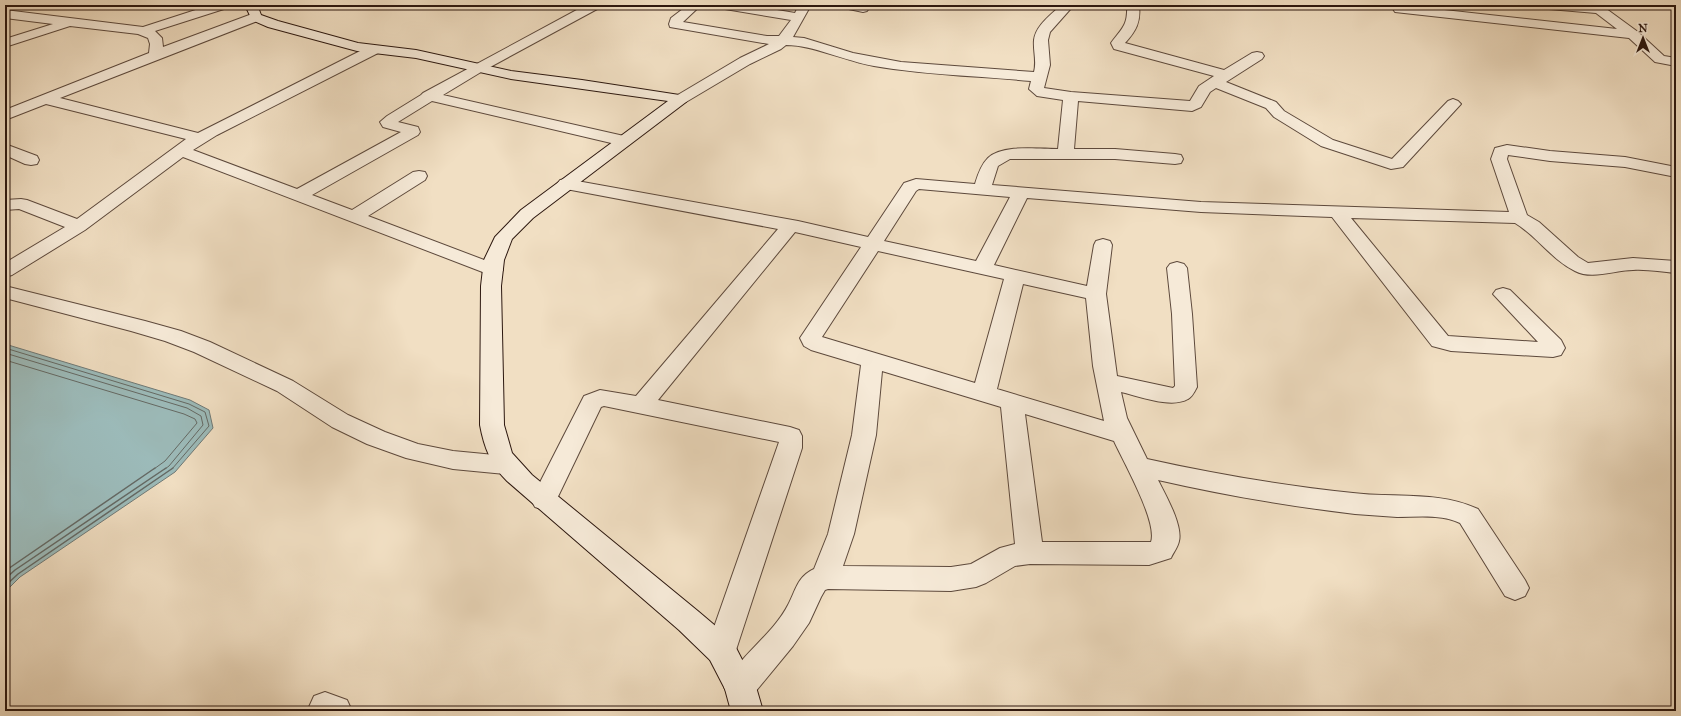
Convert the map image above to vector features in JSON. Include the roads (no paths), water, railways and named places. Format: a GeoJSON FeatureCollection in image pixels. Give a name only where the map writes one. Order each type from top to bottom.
{"type":"FeatureCollection","features":[{"type":"Feature","properties":{"kind":"street"},"geometry":{"type":"LineString","coordinates":[[8,14],[38,5]]}},
{"type":"Feature","properties":{"kind":"street"},"geometry":{"type":"LineString","coordinates":[[144,31],[222,5]]}},
{"type":"Feature","properties":{"kind":"street"},"geometry":{"type":"LineString","coordinates":[[298,196],[412,132],[412,130],[393,125],[388,122],[428,96],[476,68],[596,5]]}},
{"type":"Feature","properties":{"kind":"street"},"geometry":{"type":"LineString","coordinates":[[695,5],[676,21],[675,24],[767,40],[799,41],[850,57],[901,66],[1040,77]]}},
{"type":"Feature","properties":{"kind":"street"},"geometry":{"type":"LineString","coordinates":[[725,5],[801,11],[784,40],[776,46],[745,60],[682,99],[527,214],[504,237],[494,260],[491,286],[492,424],[495,446],[505,465],[544,500],[689,621],[721,650],[740,687],[747,711]]}},
{"type":"Feature","properties":{"kind":"street"},"geometry":{"type":"LineString","coordinates":[[848,5],[863,8]]}},
{"type":"Feature","properties":{"kind":"street"},"geometry":{"type":"LineString","coordinates":[[1068,5],[1043,32],[1043,65],[1036,89],[1038,92],[1192,106],[1196,104],[1204,88],[1257,56]]}},
{"type":"Feature","properties":{"kind":"street"},"geometry":{"type":"LineString","coordinates":[[1133,5],[1134,22],[1130,31],[1118,43],[1119,46],[1220,78],[1270,104],[1279,114],[1327,143],[1391,164],[1397,163],[1453,104]]}},
{"type":"Feature","properties":{"kind":"street"},"geometry":{"type":"LineString","coordinates":[[1549,5],[1596,7],[1633,35],[1660,59],[1676,62]]}},
{"type":"Feature","properties":{"kind":"street"},"geometry":{"type":"LineString","coordinates":[[1399,9],[1633,35]]}},
{"type":"Feature","properties":{"kind":"street"},"geometry":{"type":"LineString","coordinates":[[5,115],[155,55],[255,11],[273,24],[357,47],[416,54],[511,75],[682,99]]}},
{"type":"Feature","properties":{"kind":"street"},"geometry":{"type":"LineString","coordinates":[[8,14],[144,31],[151,33],[156,38],[158,44],[155,55]]}},
{"type":"Feature","properties":{"kind":"street"},"geometry":{"type":"LineString","coordinates":[[5,43],[74,22]]}},
{"type":"Feature","properties":{"kind":"street"},"geometry":{"type":"LineString","coordinates":[[5,271],[79,226],[200,138],[375,50]]}},
{"type":"Feature","properties":{"kind":"street"},"geometry":{"type":"LineString","coordinates":[[428,96],[624,141]]}},
{"type":"Feature","properties":{"kind":"street"},"geometry":{"type":"LineString","coordinates":[[1066,153],[1071,96]]}},
{"type":"Feature","properties":{"kind":"street"},"geometry":{"type":"LineString","coordinates":[[46,99],[200,138]]}},
{"type":"Feature","properties":{"kind":"street"},"geometry":{"type":"LineString","coordinates":[[5,149],[31,160]]}},
{"type":"Feature","properties":{"kind":"street"},"geometry":{"type":"LineString","coordinates":[[1517,217],[1518,213],[1499,159],[1501,151],[1507,150],[1550,156],[1625,162],[1676,172]]}},
{"type":"Feature","properties":{"kind":"street"},"geometry":{"type":"LineString","coordinates":[[181,151],[493,270]]}},
{"type":"Feature","properties":{"kind":"street"},"geometry":{"type":"LineString","coordinates":[[982,189],[990,165],[998,156],[1008,154],[1115,154],[1175,159]]}},
{"type":"Feature","properties":{"kind":"street"},"geometry":{"type":"LineString","coordinates":[[354,217],[419,176]]}},
{"type":"Feature","properties":{"kind":"street"},"geometry":{"type":"LineString","coordinates":[[566,184],[790,226],[1096,294]]}},
{"type":"Feature","properties":{"kind":"street"},"geometry":{"type":"LineString","coordinates":[[1124,435],[819,345],[812,341],[811,338],[910,187],[916,184],[1201,207],[1517,217],[1533,226],[1571,261],[1583,268],[1590,269],[1633,264],[1676,267]]}},
{"type":"Feature","properties":{"kind":"street"},"geometry":{"type":"LineString","coordinates":[[982,269],[1021,193]]}},
{"type":"Feature","properties":{"kind":"street"},"geometry":{"type":"LineString","coordinates":[[5,205],[21,204],[79,226]]}},
{"type":"Feature","properties":{"kind":"street"},"geometry":{"type":"LineString","coordinates":[[1337,212],[1440,341],[1451,344],[1553,350],[1553,345],[1503,294]]}},
{"type":"Feature","properties":{"kind":"street"},"geometry":{"type":"LineString","coordinates":[[641,405],[790,226]]}},
{"type":"Feature","properties":{"kind":"street"},"geometry":{"type":"LineString","coordinates":[[740,687],[783,637],[799,614],[814,582],[825,576],[951,580],[976,575],[1010,556],[1030,553],[1149,554],[1161,550],[1166,541],[1165,528],[1156,502],[1115,418],[1104,366],[1096,294],[1103,245]]}},
{"type":"Feature","properties":{"kind":"street"},"geometry":{"type":"LineString","coordinates":[[1107,381],[1176,396],[1182,393],[1186,387],[1182,314],[1177,268]]}},
{"type":"Feature","properties":{"kind":"street"},"geometry":{"type":"LineString","coordinates":[[984,394],[1015,276]]}},
{"type":"Feature","properties":{"kind":"street"},"geometry":{"type":"LineString","coordinates":[[5,292],[138,326],[173,336],[202,347],[285,386],[340,421],[376,438],[415,452],[453,460],[505,465]]}},
{"type":"Feature","properties":{"kind":"street"},"geometry":{"type":"LineString","coordinates":[[825,576],[841,534],[864,435],[872,361]]}},
{"type":"Feature","properties":{"kind":"street"},"geometry":{"type":"LineString","coordinates":[[544,500],[592,402],[600,398],[790,436],[790,448],[721,650]]}},
{"type":"Feature","properties":{"kind":"street"},"geometry":{"type":"LineString","coordinates":[[1012,402],[1030,553]]}},
{"type":"Feature","properties":{"kind":"street"},"geometry":{"type":"LineString","coordinates":[[1139,466],[1211,483],[1296,496],[1387,506],[1448,509],[1462,512],[1469,516],[1515,588]]}},
{"type":"Feature","properties":{"kind":"water"},"geometry":{"type":"Polygon","coordinates":[[[5,344],[190,400],[209,410],[213,428],[175,472],[20,577],[5,592],[5,344]]]}}]}
